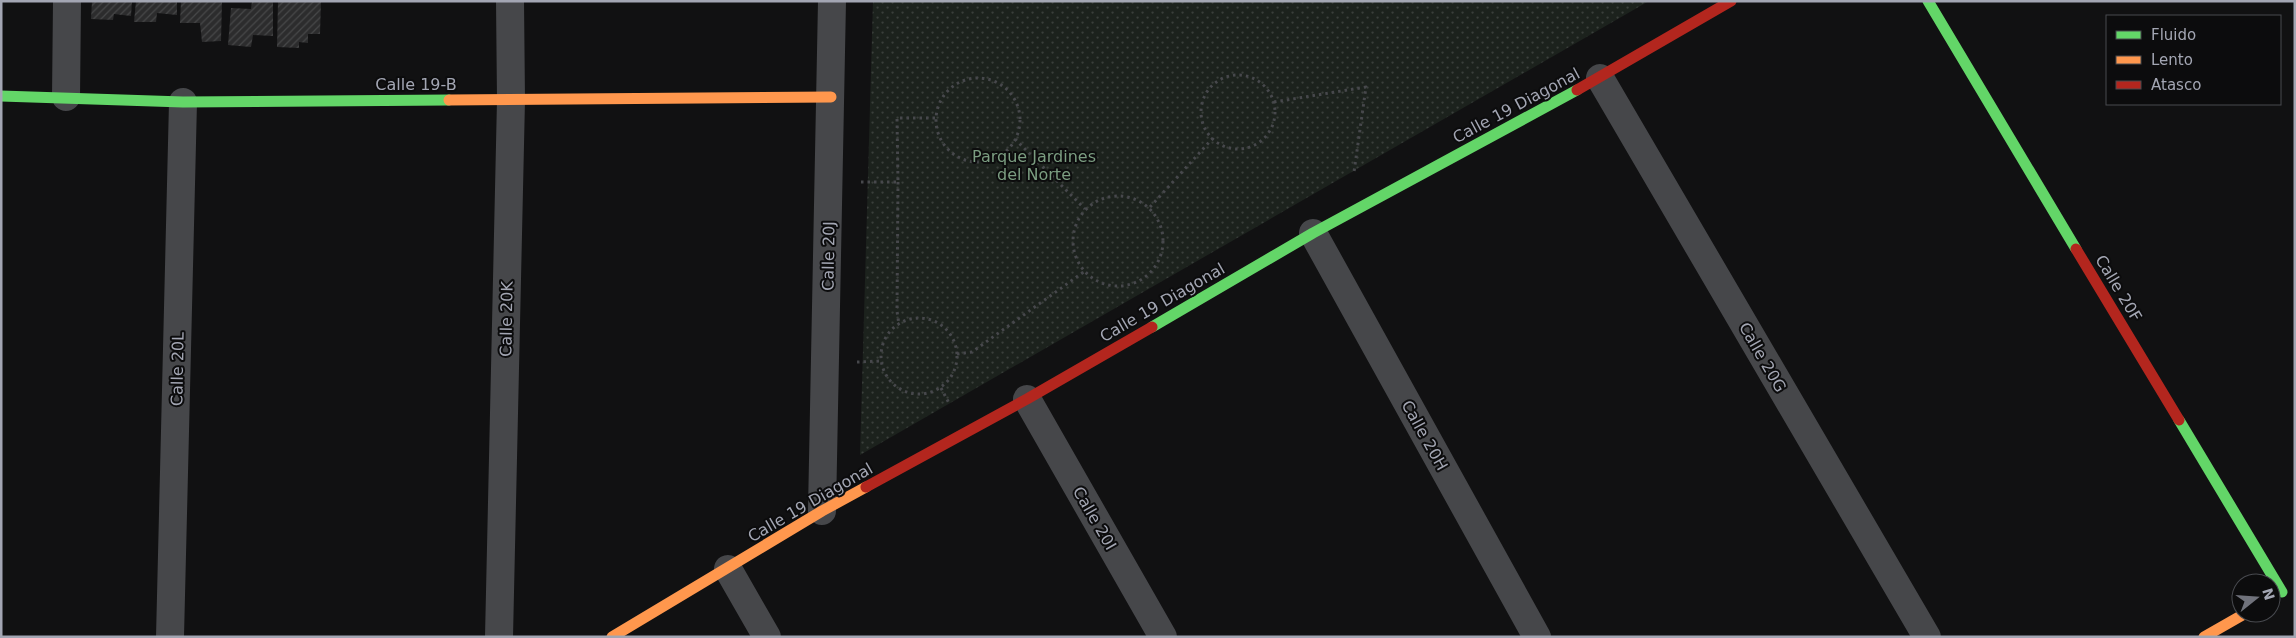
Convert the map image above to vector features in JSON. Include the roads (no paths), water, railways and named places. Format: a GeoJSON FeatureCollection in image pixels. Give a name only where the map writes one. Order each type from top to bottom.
{"type":"FeatureCollection","features":[{"type":"Feature","properties":{"kind":"street"},"geometry":{"type":"LineString","coordinates":[[66,97],[67,1]]}},
{"type":"Feature","properties":{"kind":"street","name":"Calle 20K"},"geometry":{"type":"LineString","coordinates":[[498,637],[510,100],[510,1]]}},
{"type":"Feature","properties":{"kind":"street","name":"Calle 20J"},"geometry":{"type":"LineString","coordinates":[[822,511],[832,1]]}},
{"type":"Feature","properties":{"kind":"street","name":"Calle 19 Diagonal"},"geometry":{"type":"LineString","coordinates":[[612,637],[728,570],[822,511],[1027,399],[1313,233],[1600,78],[1731,1]]}},
{"type":"Feature","properties":{"kind":"street","name":"Calle 20F"},"geometry":{"type":"LineString","coordinates":[[1928,1],[2282,592]]}},
{"type":"Feature","properties":{"kind":"street","name":"Calle 20G"},"geometry":{"type":"LineString","coordinates":[[1600,78],[1927,637]]}},
{"type":"Feature","properties":{"kind":"street","name":"Calle 19-B"},"geometry":{"type":"LineString","coordinates":[[1,96],[183,102],[830,97]]}},
{"type":"Feature","properties":{"kind":"street","name":"Calle 20L"},"geometry":{"type":"LineString","coordinates":[[170,637],[183,102]]}},
{"type":"Feature","properties":{"kind":"street","name":"Calle 20H"},"geometry":{"type":"LineString","coordinates":[[1313,233],[1537,637]]}},
{"type":"Feature","properties":{"kind":"street","name":"Calle 20I"},"geometry":{"type":"LineString","coordinates":[[1027,399],[1163,637]]}},
{"type":"Feature","properties":{"kind":"street"},"geometry":{"type":"LineString","coordinates":[[728,570],[767,637]]}},
{"type":"Feature","properties":{"kind":"street"},"geometry":{"type":"LineString","coordinates":[[2282,592],[2295,585]]}},
{"type":"Feature","properties":{"kind":"street"},"geometry":{"type":"LineString","coordinates":[[2204,637],[2231,622]]}},
{"type":"Feature","properties":{"kind":"park label","name":"Parque Jardines del Norte"},"geometry":{"type":"Point","coordinates":[1034,165]}}]}
